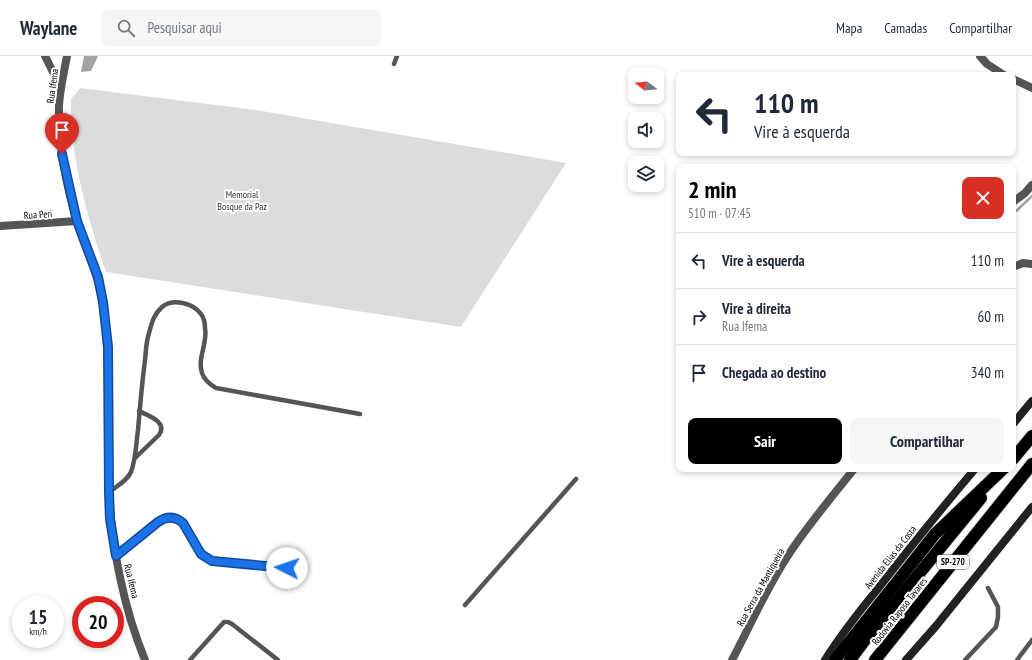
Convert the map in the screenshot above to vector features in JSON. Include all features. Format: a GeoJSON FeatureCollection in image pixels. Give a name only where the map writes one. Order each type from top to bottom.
{"type":"FeatureCollection","features":[{"type":"Feature","properties":{"kind":"highway"},"geometry":{"type":"LineString","coordinates":[[1016,456],[1032,436]]}},
{"type":"Feature","properties":{"kind":"highway","name":"Rodovia Raposo Tavares"},"geometry":{"type":"LineString","coordinates":[[875,660],[1032,464]]}},
{"type":"Feature","properties":{"kind":"highway"},"geometry":{"type":"LineString","coordinates":[[835,660],[935,534],[1001,472]]}},
{"type":"Feature","properties":{"kind":"highway","name":"Rodovia Raposo Tavares"},"geometry":{"type":"LineString","coordinates":[[850,660],[945,540],[1002,472]]}},
{"type":"Feature","properties":{"kind":"main road"},"geometry":{"type":"LineString","coordinates":[[1016,421],[1032,402]]}},
{"type":"Feature","properties":{"kind":"main road","name":"Avenida Elias da Costa"},"geometry":{"type":"LineString","coordinates":[[825,660],[845,630],[935,516],[972,472]]}},
{"type":"Feature","properties":{"kind":"main road"},"geometry":{"type":"LineString","coordinates":[[906,660],[936,626],[1032,507]]}},
{"type":"Feature","properties":{"kind":"street"},"geometry":{"type":"LineString","coordinates":[[45,56],[61,88]]}},
{"type":"Feature","properties":{"kind":"street","name":"Rua Ifema"},"geometry":{"type":"LineString","coordinates":[[67,56],[59,104],[62,154],[77,221],[98,277],[104,309],[108,347],[110,519],[116,556],[128,605],[145,660]]}},
{"type":"Feature","properties":{"kind":"street"},"geometry":{"type":"LineString","coordinates":[[980,56],[987,64],[999,72]]}},
{"type":"Feature","properties":{"kind":"street"},"geometry":{"type":"LineString","coordinates":[[1016,80],[1032,88]]}},
{"type":"Feature","properties":{"kind":"street"},"geometry":{"type":"LineString","coordinates":[[1016,199],[1032,185]]}},
{"type":"Feature","properties":{"kind":"street","name":"Rua Peri"},"geometry":{"type":"LineString","coordinates":[[0,226],[77,221]]}},
{"type":"Feature","properties":{"kind":"street"},"geometry":{"type":"LineString","coordinates":[[1016,266],[1024,263],[1032,264]]}},
{"type":"Feature","properties":{"kind":"street","name":"Rua Serra da Mantiqueira"},"geometry":{"type":"LineString","coordinates":[[732,660],[775,576],[786,558],[799,538],[852,472]]}},
{"type":"Feature","properties":{"kind":"lane"},"geometry":{"type":"LineString","coordinates":[[394,64],[397,56]]}},
{"type":"Feature","properties":{"kind":"lane"},"geometry":{"type":"LineString","coordinates":[[109,492],[126,480],[131,472],[135,458],[148,337],[156,312],[164,305],[173,302],[190,306],[200,313],[204,320],[206,330],[200,364],[202,374],[206,381],[216,388],[360,414]]}},
{"type":"Feature","properties":{"kind":"lane"},"geometry":{"type":"LineString","coordinates":[[135,458],[159,435],[162,430],[162,426],[158,421],[140,410]]}},
{"type":"Feature","properties":{"kind":"lane"},"geometry":{"type":"LineString","coordinates":[[465,605],[576,479]]}},
{"type":"Feature","properties":{"kind":"lane"},"geometry":{"type":"LineString","coordinates":[[116,556],[158,522],[164,518],[172,517],[183,523],[201,554],[212,561],[287,568]]}},
{"type":"Feature","properties":{"kind":"lane"},"geometry":{"type":"LineString","coordinates":[[965,660],[996,626],[998,607],[988,588]]}},
{"type":"Feature","properties":{"kind":"lane"},"geometry":{"type":"LineString","coordinates":[[190,660],[224,622],[226,622],[232,624],[278,660]]}},
{"type":"Feature","properties":{"kind":"lane"},"geometry":{"type":"LineString","coordinates":[[1017,660],[1032,640]]}},
{"type":"Feature","properties":{"kind":"green space","name":"Memorial Bosque da Paz"},"geometry":{"type":"Polygon","coordinates":[[[80,88],[256,110],[566,163],[461,327],[106,272],[86,208],[73,143],[71,99],[80,88]]]}},
{"type":"Feature","properties":{"kind":"shaded area"},"geometry":{"type":"Polygon","coordinates":[[[84,56],[98,56],[91,71],[81,72],[84,56]]]}},
{"type":"Feature","properties":{"kind":"waterway"},"geometry":{"type":"LineString","coordinates":[[1016,211],[1032,196]]}},
{"type":"Feature","properties":{"kind":"route"},"geometry":{"type":"LineString","coordinates":[[62,154],[77,221],[98,277],[103,302],[108,347],[110,519],[116,556],[158,522],[164,518],[172,517],[183,523],[195,546],[206,559],[218,562],[287,568]]}}]}
